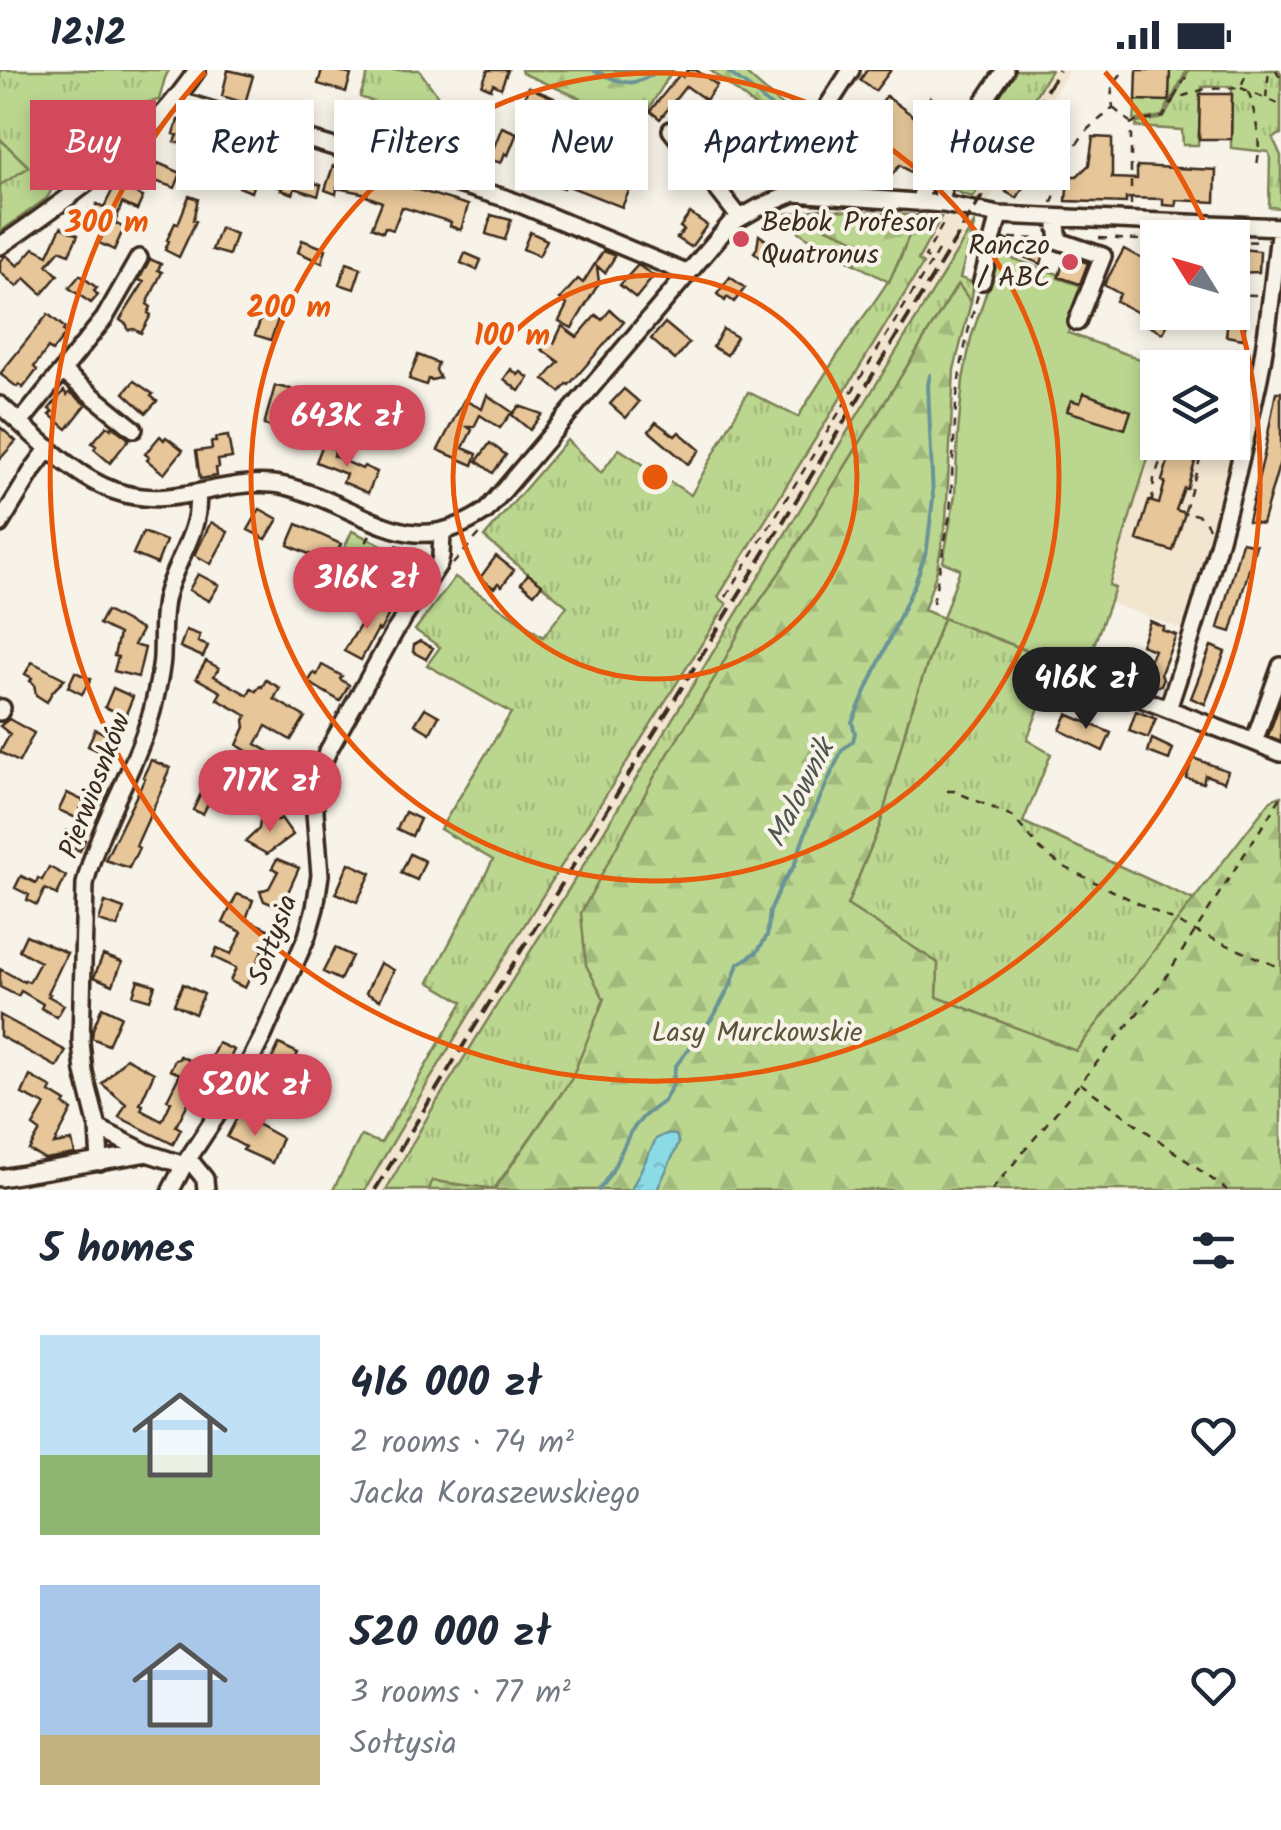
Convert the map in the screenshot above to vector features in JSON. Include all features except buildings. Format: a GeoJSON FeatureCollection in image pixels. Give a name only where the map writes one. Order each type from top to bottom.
{"type":"FeatureCollection","features":[{"type":"Feature","properties":{"kind":"street"},"geometry":{"type":"LineString","coordinates":[[177,100],[197,70]]}},
{"type":"Feature","properties":{"kind":"street"},"geometry":{"type":"LineString","coordinates":[[794,194],[820,118],[851,70]]}},
{"type":"Feature","properties":{"kind":"street"},"geometry":{"type":"LineString","coordinates":[[985,100],[1005,70]]}},
{"type":"Feature","properties":{"kind":"street"},"geometry":{"type":"LineString","coordinates":[[0,246],[114,162],[176,101]]}},
{"type":"Feature","properties":{"kind":"street"},"geometry":{"type":"LineString","coordinates":[[314,141],[508,199],[686,273]]}},
{"type":"Feature","properties":{"kind":"street"},"geometry":{"type":"LineString","coordinates":[[718,190],[740,218]]}},
{"type":"Feature","properties":{"kind":"street"},"geometry":{"type":"LineString","coordinates":[[920,203],[922,190]]}},
{"type":"Feature","properties":{"kind":"street"},"geometry":{"type":"LineString","coordinates":[[943,190],[945,209]]}},
{"type":"Feature","properties":{"kind":"street"},"geometry":{"type":"LineString","coordinates":[[0,405],[96,483],[122,494],[168,499],[242,485],[273,484],[300,490],[397,531],[442,533],[469,523],[486,511],[686,273],[730,224],[758,208],[794,194],[1140,227]]}},
{"type":"Feature","properties":{"kind":"street"},"geometry":{"type":"LineString","coordinates":[[982,281],[999,215]]}},
{"type":"Feature","properties":{"kind":"street"},"geometry":{"type":"LineString","coordinates":[[1056,218],[1059,240],[1103,256],[1077,322]]}},
{"type":"Feature","properties":{"kind":"street"},"geometry":{"type":"LineString","coordinates":[[1168,709],[1200,616],[1260,376],[1280,227],[1250,228]]}},
{"type":"Feature","properties":{"kind":"street"},"geometry":{"type":"LineString","coordinates":[[20,423],[104,318],[140,258]]}},
{"type":"Feature","properties":{"kind":"street"},"geometry":{"type":"LineString","coordinates":[[62,371],[134,429]]}},
{"type":"Feature","properties":{"kind":"street"},"geometry":{"type":"LineString","coordinates":[[0,524],[50,448]]}},
{"type":"Feature","properties":{"kind":"street","name":"Pierwiosnków"},"geometry":{"type":"LineString","coordinates":[[100,1162],[98,1128],[81,1042],[85,884],[91,859],[139,752],[152,712],[162,660],[165,600],[195,524],[197,493]]}},
{"type":"Feature","properties":{"kind":"street","name":"Sołtysia"},"geometry":{"type":"LineString","coordinates":[[171,1190],[242,1077],[307,936],[320,876],[314,800],[317,776],[401,621],[439,564],[442,533]]}},
{"type":"Feature","properties":{"kind":"street"},"geometry":{"type":"LineString","coordinates":[[1254,742],[1281,666]]}},
{"type":"Feature","properties":{"kind":"street"},"geometry":{"type":"LineString","coordinates":[[1090,679],[1281,753]]}},
{"type":"Feature","properties":{"kind":"street"},"geometry":{"type":"LineString","coordinates":[[98,1128],[147,1153],[186,1162],[205,1178],[206,1190]]}},
{"type":"Feature","properties":{"kind":"street"},"geometry":{"type":"LineString","coordinates":[[0,1178],[147,1153]]}},
{"type":"Feature","properties":{"kind":"path"},"geometry":{"type":"LineString","coordinates":[[1125,70],[1111,90],[1113,107],[1131,123],[1131,212]]}},
{"type":"Feature","properties":{"kind":"path"},"geometry":{"type":"LineString","coordinates":[[1131,123],[1163,117],[1190,70]]}},
{"type":"Feature","properties":{"kind":"path"},"geometry":{"type":"LineString","coordinates":[[1240,88],[1248,70]]}},
{"type":"Feature","properties":{"kind":"path"},"geometry":{"type":"LineString","coordinates":[[1266,100],[1269,70]]}},
{"type":"Feature","properties":{"kind":"path"},"geometry":{"type":"LineString","coordinates":[[1276,70],[1281,80]]}},
{"type":"Feature","properties":{"kind":"path"},"geometry":{"type":"LineString","coordinates":[[1174,99],[1204,90],[1240,88],[1281,105]]}},
{"type":"Feature","properties":{"kind":"path"},"geometry":{"type":"LineString","coordinates":[[1249,92],[1259,137],[1256,165]]}},
{"type":"Feature","properties":{"kind":"path"},"geometry":{"type":"LineString","coordinates":[[1056,218],[1051,205],[1064,168],[1089,127],[1113,107]]}},
{"type":"Feature","properties":{"kind":"path"},"geometry":{"type":"LineString","coordinates":[[932,261],[925,257],[945,209]]}},
{"type":"Feature","properties":{"kind":"path"},"geometry":{"type":"LineString","coordinates":[[1250,241],[1271,243]]}},
{"type":"Feature","properties":{"kind":"path"},"geometry":{"type":"LineString","coordinates":[[726,597],[938,252]]}},
{"type":"Feature","properties":{"kind":"path"},"geometry":{"type":"LineString","coordinates":[[932,603],[950,514],[960,372],[982,281]]}},
{"type":"Feature","properties":{"kind":"path"},"geometry":{"type":"LineString","coordinates":[[1250,295],[1264,296]]}},
{"type":"Feature","properties":{"kind":"path"},"geometry":{"type":"LineString","coordinates":[[1152,502],[1161,460]]}},
{"type":"Feature","properties":{"kind":"path"},"geometry":{"type":"LineString","coordinates":[[1199,460],[1184,510],[1203,517],[1212,533],[1222,536]]}},
{"type":"Feature","properties":{"kind":"path"},"geometry":{"type":"LineString","coordinates":[[448,569],[490,522]]}},
{"type":"Feature","properties":{"kind":"path"},"geometry":{"type":"LineString","coordinates":[[370,534],[367,541],[401,621]]}},
{"type":"Feature","properties":{"kind":"path"},"geometry":{"type":"LineString","coordinates":[[388,541],[422,556],[425,564]]}},
{"type":"Feature","properties":{"kind":"path"},"geometry":{"type":"LineString","coordinates":[[376,562],[366,568],[372,577],[380,572]]}},
{"type":"Feature","properties":{"kind":"path"},"geometry":{"type":"LineString","coordinates":[[947,791],[1012,816],[1041,850],[1062,866],[1196,932],[1281,968]]}},
{"type":"Feature","properties":{"kind":"path"},"geometry":{"type":"LineString","coordinates":[[992,1190],[1160,986],[1281,797]]}},
{"type":"Feature","properties":{"kind":"path"},"geometry":{"type":"LineString","coordinates":[[1080,1083],[1226,1190]]}},
{"type":"Feature","properties":{"kind":"shaded area"},"geometry":{"type":"Polygon","coordinates":[[[1051,70],[1069,70],[1050,100],[1033,100],[1051,70]]]}},
{"type":"Feature","properties":{"kind":"shaded area"},"geometry":{"type":"Polygon","coordinates":[[[978,190],[994,190],[386,1190],[365,1190],[551,881],[726,604],[717,597],[923,265],[918,260],[941,217],[961,217],[978,190]]]}},
{"type":"Feature","properties":{"kind":"shaded area"},"geometry":{"type":"Polygon","coordinates":[[[1147,460],[1230,460],[1187,631],[1110,603],[1115,588],[1108,586],[1147,460]]]}},
{"type":"Feature","properties":{"kind":"green space"},"geometry":{"type":"Polygon","coordinates":[[[0,70],[169,70],[159,100],[30,100],[30,190],[52,190],[47,198],[0,232],[0,185],[29,167],[0,139],[0,70]]]}},
{"type":"Feature","properties":{"kind":"green space"},"geometry":{"type":"Polygon","coordinates":[[[369,70],[419,70],[440,99],[368,100],[360,97],[369,70]]]}},
{"type":"Feature","properties":{"kind":"green space"},"geometry":{"type":"Polygon","coordinates":[[[521,70],[673,70],[648,110],[648,100],[584,100],[521,70]]]}},
{"type":"Feature","properties":{"kind":"green space"},"geometry":{"type":"Polygon","coordinates":[[[710,70],[742,70],[776,100],[747,100],[710,70]]]}},
{"type":"Feature","properties":{"kind":"green space"},"geometry":{"type":"Polygon","coordinates":[[[1013,70],[1051,70],[1033,100],[993,100],[1013,70]]]}},
{"type":"Feature","properties":{"kind":"green space"},"geometry":{"type":"Polygon","coordinates":[[[1170,70],[1187,70],[1162,116],[1134,121],[1136,100],[1170,70]]]}},
{"type":"Feature","properties":{"kind":"green space"},"geometry":{"type":"Polygon","coordinates":[[[1189,70],[1279,70],[1281,134],[1273,138],[1281,156],[1281,208],[1269,207],[1268,152],[1231,148],[1232,86],[1202,87],[1198,145],[1183,145],[1182,130],[1136,127],[1137,123],[1164,118],[1189,70]]]}},
{"type":"Feature","properties":{"kind":"green space"},"geometry":{"type":"Polygon","coordinates":[[[0,139],[29,167],[0,185],[0,139]]]}},
{"type":"Feature","properties":{"kind":"green space"},"geometry":{"type":"Polygon","coordinates":[[[955,190],[977,190],[973,197],[955,190]]]}},
{"type":"Feature","properties":{"kind":"green space"},"geometry":{"type":"Polygon","coordinates":[[[821,209],[815,223],[867,244],[855,264],[776,215],[821,209]]]}},
{"type":"Feature","properties":{"kind":"green space"},"geometry":{"type":"Polygon","coordinates":[[[821,209],[911,215],[909,236],[889,282],[855,264],[866,244],[815,223],[821,209]]]}},
{"type":"Feature","properties":{"kind":"green space"},"geometry":{"type":"Polygon","coordinates":[[[911,215],[941,217],[918,260],[923,264],[718,597],[727,604],[498,968],[365,1190],[333,1190],[361,1136],[381,1143],[463,1002],[429,982],[493,860],[440,829],[511,713],[427,665],[440,647],[415,630],[455,577],[543,637],[567,606],[484,537],[567,440],[601,473],[619,449],[691,495],[748,392],[798,417],[891,277],[904,248],[911,215]]]}},
{"type":"Feature","properties":{"kind":"green space"},"geometry":{"type":"Polygon","coordinates":[[[975,222],[960,278],[974,283],[971,302],[958,284],[742,627],[720,669],[586,965],[605,999],[571,1080],[494,1189],[433,1181],[429,1190],[386,1190],[431,1111],[975,222]]]}},
{"type":"Feature","properties":{"kind":"green space"},"geometry":{"type":"Polygon","coordinates":[[[999,254],[1085,287],[1068,333],[1140,359],[1140,460],[1147,460],[1109,585],[1115,588],[1084,672],[943,618],[960,569],[943,562],[955,495],[963,380],[971,338],[999,254]]]}},
{"type":"Feature","properties":{"kind":"green space","name":"Lasy Murckowskie"},"geometry":{"type":"Polygon","coordinates":[[[958,284],[971,302],[954,370],[946,521],[936,574],[924,610],[943,618],[908,720],[880,825],[847,905],[938,963],[937,997],[1076,1051],[1271,800],[1281,796],[1281,1190],[429,1190],[432,1181],[495,1189],[571,1080],[604,999],[586,965],[581,913],[742,627],[958,284]]]}},
{"type":"Feature","properties":{"kind":"green space"},"geometry":{"type":"Polygon","coordinates":[[[352,531],[418,562],[421,569],[396,616],[328,584],[352,531]]]}},
{"type":"Feature","properties":{"kind":"green space"},"geometry":{"type":"Polygon","coordinates":[[[943,618],[1056,662],[1027,740],[1051,754],[1023,822],[1194,900],[1076,1051],[937,997],[938,963],[847,905],[880,825],[908,720],[943,618]]]}},
{"type":"Feature","properties":{"kind":"water"},"geometry":{"type":"Polygon","coordinates":[[[676,1135],[679,1143],[657,1190],[631,1190],[656,1139],[676,1135]]]}},
{"type":"Feature","properties":{"kind":"waterway","name":"Malownik"},"geometry":{"type":"LineString","coordinates":[[593,70],[626,82],[641,80],[659,70]]}},
{"type":"Feature","properties":{"kind":"waterway","name":"Malownik"},"geometry":{"type":"LineString","coordinates":[[725,70],[764,100]]}},
{"type":"Feature","properties":{"kind":"waterway","name":"Malownik"},"geometry":{"type":"LineString","coordinates":[[599,1190],[631,1131],[664,1101],[673,1084],[675,1067],[715,1014],[738,964],[757,952],[767,936],[770,911],[781,885],[794,866],[842,750],[853,741],[852,722],[927,549],[933,498],[930,375]]}},
{"type":"Feature","properties":{"kind":"railway"},"geometry":{"type":"LineString","coordinates":[[375,1190],[1059,70]]}},
{"type":"Feature","properties":{"kind":"place","name":"Bebok Profesor Quatronus"},"geometry":{"type":"Point","coordinates":[741,239]}},
{"type":"Feature","properties":{"kind":"place","name":"Ranczo / ABC"},"geometry":{"type":"Point","coordinates":[1070,262]}}]}
